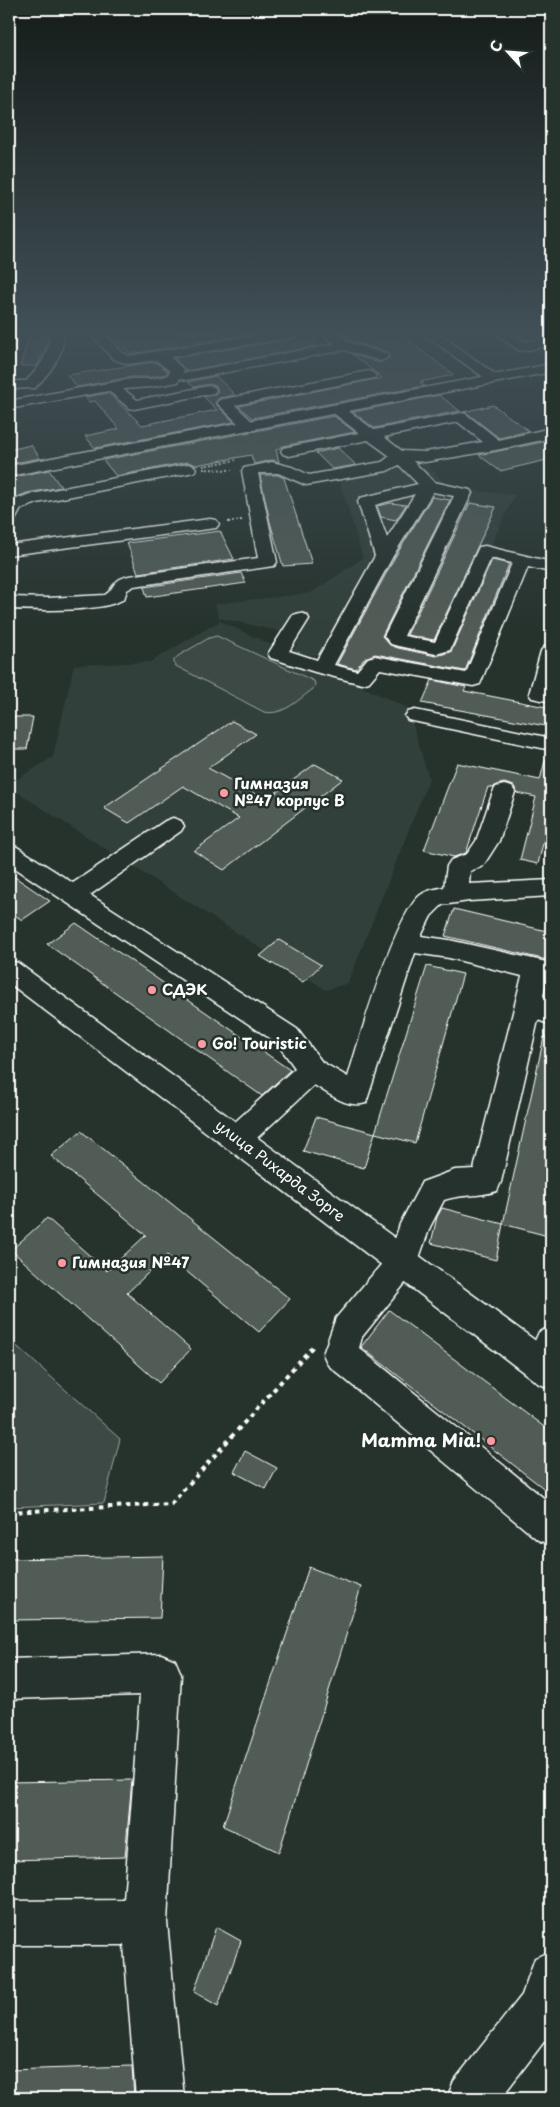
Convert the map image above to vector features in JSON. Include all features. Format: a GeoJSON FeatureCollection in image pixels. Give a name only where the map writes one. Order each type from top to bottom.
{"type":"FeatureCollection","features":[{"type":"Feature","properties":{"kind":"main road"},"geometry":{"type":"LineString","coordinates":[[9,471],[226,431]]}},
{"type":"Feature","properties":{"kind":"main road"},"geometry":{"type":"LineString","coordinates":[[367,431],[398,455],[429,486]]}},
{"type":"Feature","properties":{"kind":"main road"},"geometry":{"type":"LineString","coordinates":[[289,451],[385,431]]}},
{"type":"Feature","properties":{"kind":"main road"},"geometry":{"type":"LineString","coordinates":[[479,431],[496,445]]}},
{"type":"Feature","properties":{"kind":"main road"},"geometry":{"type":"LineString","coordinates":[[398,455],[425,457],[551,433]]}},
{"type":"Feature","properties":{"kind":"main road"},"geometry":{"type":"LineString","coordinates":[[9,603],[57,604],[109,600],[117,595],[119,588],[129,581],[268,562],[250,471],[256,468],[278,467],[295,473],[306,480],[387,466],[394,462],[398,455]]}},
{"type":"Feature","properties":{"kind":"main road"},"geometry":{"type":"LineString","coordinates":[[9,516],[14,506],[33,499],[188,469]]}},
{"type":"Feature","properties":{"kind":"main road"},"geometry":{"type":"LineString","coordinates":[[322,668],[384,556],[429,486]]}},
{"type":"Feature","properties":{"kind":"main road"},"geometry":{"type":"LineString","coordinates":[[384,556],[366,502],[429,486],[464,493],[394,636],[398,640],[457,652]]}},
{"type":"Feature","properties":{"kind":"main road"},"geometry":{"type":"LineString","coordinates":[[9,550],[210,524]]}},
{"type":"Feature","properties":{"kind":"main road"},"geometry":{"type":"LineString","coordinates":[[436,648],[443,646],[485,551],[551,567]]}},
{"type":"Feature","properties":{"kind":"main road"},"geometry":{"type":"LineString","coordinates":[[300,619],[278,654],[362,678],[375,662],[473,680],[522,560]]}},
{"type":"Feature","properties":{"kind":"main road"},"geometry":{"type":"LineString","coordinates":[[551,651],[539,694],[551,696]]}},
{"type":"Feature","properties":{"kind":"main road"},"geometry":{"type":"LineString","coordinates":[[416,716],[551,744]]}},
{"type":"Feature","properties":{"kind":"main road"},"geometry":{"type":"LineString","coordinates":[[455,895],[459,866],[475,860],[487,841],[504,792]]}},
{"type":"Feature","properties":{"kind":"main road"},"geometry":{"type":"LineString","coordinates":[[74,894],[173,826]]}},
{"type":"Feature","properties":{"kind":"main road"},"geometry":{"type":"LineString","coordinates":[[9,853],[74,894],[286,1036],[312,1070],[356,1095],[406,943],[419,912],[431,900],[455,895],[551,888]]}},
{"type":"Feature","properties":{"kind":"main road"},"geometry":{"type":"LineString","coordinates":[[406,943],[449,949],[544,972],[541,1008],[486,1182],[455,1183],[432,1191],[415,1224],[402,1262],[348,1329],[340,1354],[551,1527]]}},
{"type":"Feature","properties":{"kind":"main road","name":"улица Рихарда Зорге"},"geometry":{"type":"LineString","coordinates":[[9,970],[402,1262],[550,1361]]}},
{"type":"Feature","properties":{"kind":"main road"},"geometry":{"type":"LineString","coordinates":[[236,1139],[312,1070]]}},
{"type":"Feature","properties":{"kind":"main road"},"geometry":{"type":"LineString","coordinates":[[9,1679],[162,1674],[146,1922],[160,2098]]}},
{"type":"Feature","properties":{"kind":"main road"},"geometry":{"type":"LineString","coordinates":[[9,1924],[146,1922]]}},
{"type":"Feature","properties":{"kind":"main road"},"geometry":{"type":"LineString","coordinates":[[471,2098],[548,1998]]}},
{"type":"Feature","properties":{"kind":"path"},"geometry":{"type":"LineString","coordinates":[[188,469],[250,471]]}},
{"type":"Feature","properties":{"kind":"path"},"geometry":{"type":"LineString","coordinates":[[210,524],[260,518]]}},
{"type":"Feature","properties":{"kind":"path"},"geometry":{"type":"LineString","coordinates":[[9,1512],[171,1504],[315,1343]]}},
{"type":"Feature","properties":{"kind":"shaded area"},"geometry":{"type":"Polygon","coordinates":[[[427,464],[448,487],[515,495],[488,551],[531,559],[478,683],[292,652],[302,636],[219,618],[215,604],[311,593],[363,558],[339,479],[427,464]]]}},
{"type":"Feature","properties":{"kind":"shaded area"},"geometry":{"type":"Polygon","coordinates":[[[220,621],[408,708],[429,779],[348,983],[326,990],[9,787],[9,784],[53,757],[74,665],[150,662],[220,621]]]}},
{"type":"Feature","properties":{"kind":"shaded area"},"geometry":{"type":"Polygon","coordinates":[[[217,636],[314,681],[313,689],[296,702],[278,712],[264,712],[176,666],[174,660],[178,656],[209,638],[217,636]]]}},
{"type":"Feature","properties":{"kind":"shaded area"},"geometry":{"type":"Polygon","coordinates":[[[9,1339],[120,1439],[104,1503],[9,1507],[9,1339]]]}},
{"type":"Feature","properties":{"kind":"building"},"geometry":{"type":"Polygon","coordinates":[[[108,431],[184,431],[95,448],[85,436],[108,431]]]}},
{"type":"Feature","properties":{"kind":"building"},"geometry":{"type":"Polygon","coordinates":[[[254,431],[355,432],[283,446],[276,450],[279,462],[272,460],[254,464],[251,455],[196,465],[188,462],[116,476],[103,460],[254,431]]]}},
{"type":"Feature","properties":{"kind":"building"},"geometry":{"type":"Polygon","coordinates":[[[490,431],[528,431],[499,438],[490,431]]]}},
{"type":"Feature","properties":{"kind":"building"},"geometry":{"type":"Polygon","coordinates":[[[543,442],[551,447],[551,459],[500,471],[479,455],[543,442]]]}},
{"type":"Feature","properties":{"kind":"building"},"geometry":{"type":"Polygon","coordinates":[[[31,445],[40,458],[9,464],[9,450],[31,445]]]}},
{"type":"Feature","properties":{"kind":"building"},"geometry":{"type":"Polygon","coordinates":[[[338,448],[356,465],[332,469],[316,453],[338,448]]]}},
{"type":"Feature","properties":{"kind":"building"},"geometry":{"type":"Polygon","coordinates":[[[49,470],[61,487],[27,493],[9,500],[9,478],[49,470]]]}},
{"type":"Feature","properties":{"kind":"building"},"geometry":{"type":"Polygon","coordinates":[[[260,475],[278,475],[284,478],[312,564],[283,566],[270,522],[260,475]]]}},
{"type":"Feature","properties":{"kind":"building"},"geometry":{"type":"Polygon","coordinates":[[[432,497],[450,500],[382,636],[390,645],[398,648],[436,656],[451,652],[492,560],[509,564],[465,671],[375,654],[365,658],[356,669],[337,664],[395,557],[432,497]]]}},
{"type":"Feature","properties":{"kind":"building"},"geometry":{"type":"Polygon","coordinates":[[[391,503],[406,505],[396,520],[381,517],[377,506],[391,503]]]}},
{"type":"Feature","properties":{"kind":"building"},"geometry":{"type":"Polygon","coordinates":[[[470,503],[496,507],[434,640],[407,635],[470,503]]]}},
{"type":"Feature","properties":{"kind":"building"},"geometry":{"type":"Polygon","coordinates":[[[220,531],[234,559],[138,573],[127,543],[220,531]]]}},
{"type":"Feature","properties":{"kind":"building"},"geometry":{"type":"Polygon","coordinates":[[[241,573],[246,583],[147,597],[144,587],[241,573]]]}},
{"type":"Feature","properties":{"kind":"building"},"geometry":{"type":"Polygon","coordinates":[[[432,680],[466,687],[464,691],[551,708],[551,727],[422,703],[432,680]]]}},
{"type":"Feature","properties":{"kind":"building"},"geometry":{"type":"Polygon","coordinates":[[[9,717],[33,717],[27,749],[9,749],[9,717]]]}},
{"type":"Feature","properties":{"kind":"building","name":"Гимназия №47 корпус В"},"geometry":{"type":"Polygon","coordinates":[[[232,721],[256,734],[208,768],[266,800],[315,764],[343,779],[224,870],[194,851],[239,818],[183,786],[129,823],[104,808],[232,721]]]}},
{"type":"Feature","properties":{"kind":"building"},"geometry":{"type":"Polygon","coordinates":[[[545,761],[551,762],[551,811],[538,864],[520,860],[536,797],[517,793],[514,786],[504,783],[493,788],[488,787],[466,853],[454,857],[424,850],[457,763],[540,780],[545,761]]]}},
{"type":"Feature","properties":{"kind":"building"},"geometry":{"type":"Polygon","coordinates":[[[9,873],[50,901],[22,920],[9,911],[9,873]]]}},
{"type":"Feature","properties":{"kind":"building"},"geometry":{"type":"Polygon","coordinates":[[[454,909],[551,932],[551,961],[445,936],[454,909]]]}},
{"type":"Feature","properties":{"kind":"building"},"geometry":{"type":"Polygon","coordinates":[[[76,923],[290,1070],[262,1096],[47,944],[76,923]]]}},
{"type":"Feature","properties":{"kind":"building"},"geometry":{"type":"Polygon","coordinates":[[[279,940],[321,965],[303,982],[260,956],[279,940]]]}},
{"type":"Feature","properties":{"kind":"building"},"geometry":{"type":"Polygon","coordinates":[[[427,966],[463,974],[415,1143],[375,1133],[427,966]]]}},
{"type":"Feature","properties":{"kind":"building"},"geometry":{"type":"Polygon","coordinates":[[[544,1037],[551,1038],[551,1219],[548,1236],[503,1224],[544,1037]]]}},
{"type":"Feature","properties":{"kind":"building"},"geometry":{"type":"Polygon","coordinates":[[[316,1117],[375,1133],[364,1168],[303,1151],[316,1117]]]}},
{"type":"Feature","properties":{"kind":"building","name":"Гимназия №47"},"geometry":{"type":"Polygon","coordinates":[[[81,1131],[290,1299],[259,1332],[167,1255],[127,1293],[191,1349],[159,1383],[11,1250],[47,1218],[107,1271],[146,1235],[51,1156],[81,1131]]]}},
{"type":"Feature","properties":{"kind":"building"},"geometry":{"type":"Polygon","coordinates":[[[442,1208],[503,1224],[496,1260],[431,1243],[437,1217],[442,1208]]]}},
{"type":"Feature","properties":{"kind":"building"},"geometry":{"type":"Polygon","coordinates":[[[389,1310],[551,1432],[551,1494],[361,1347],[389,1310]]]}},
{"type":"Feature","properties":{"kind":"building"},"geometry":{"type":"Polygon","coordinates":[[[245,1451],[277,1468],[266,1489],[234,1472],[245,1451]]]}},
{"type":"Feature","properties":{"kind":"building"},"geometry":{"type":"Polygon","coordinates":[[[163,1556],[160,1618],[9,1620],[9,1559],[163,1556]]]}},
{"type":"Feature","properties":{"kind":"building"},"geometry":{"type":"Polygon","coordinates":[[[309,1567],[361,1587],[279,1852],[223,1826],[309,1567]]]}},
{"type":"Feature","properties":{"kind":"building"},"geometry":{"type":"Polygon","coordinates":[[[132,1780],[125,1857],[9,1860],[9,1782],[132,1780]]]}},
{"type":"Feature","properties":{"kind":"building"},"geometry":{"type":"Polygon","coordinates":[[[216,1927],[241,1941],[218,2006],[194,1992],[216,1927]]]}},
{"type":"Feature","properties":{"kind":"building"},"geometry":{"type":"Polygon","coordinates":[[[132,2066],[134,2098],[9,2098],[9,2070],[132,2066]]]}},
{"type":"Feature","properties":{"kind":"place","name":"Гимназия №47 корпус В"},"geometry":{"type":"Point","coordinates":[224,793]}},
{"type":"Feature","properties":{"kind":"place","name":"СДЭК"},"geometry":{"type":"Point","coordinates":[152,990]}},
{"type":"Feature","properties":{"kind":"place","name":"Go! Touristic"},"geometry":{"type":"Point","coordinates":[202,1044]}},
{"type":"Feature","properties":{"kind":"place","name":"Гимназия №47"},"geometry":{"type":"Point","coordinates":[62,1263]}},
{"type":"Feature","properties":{"kind":"place","name":"Mamma Mia!"},"geometry":{"type":"Point","coordinates":[491,1441]}}]}
